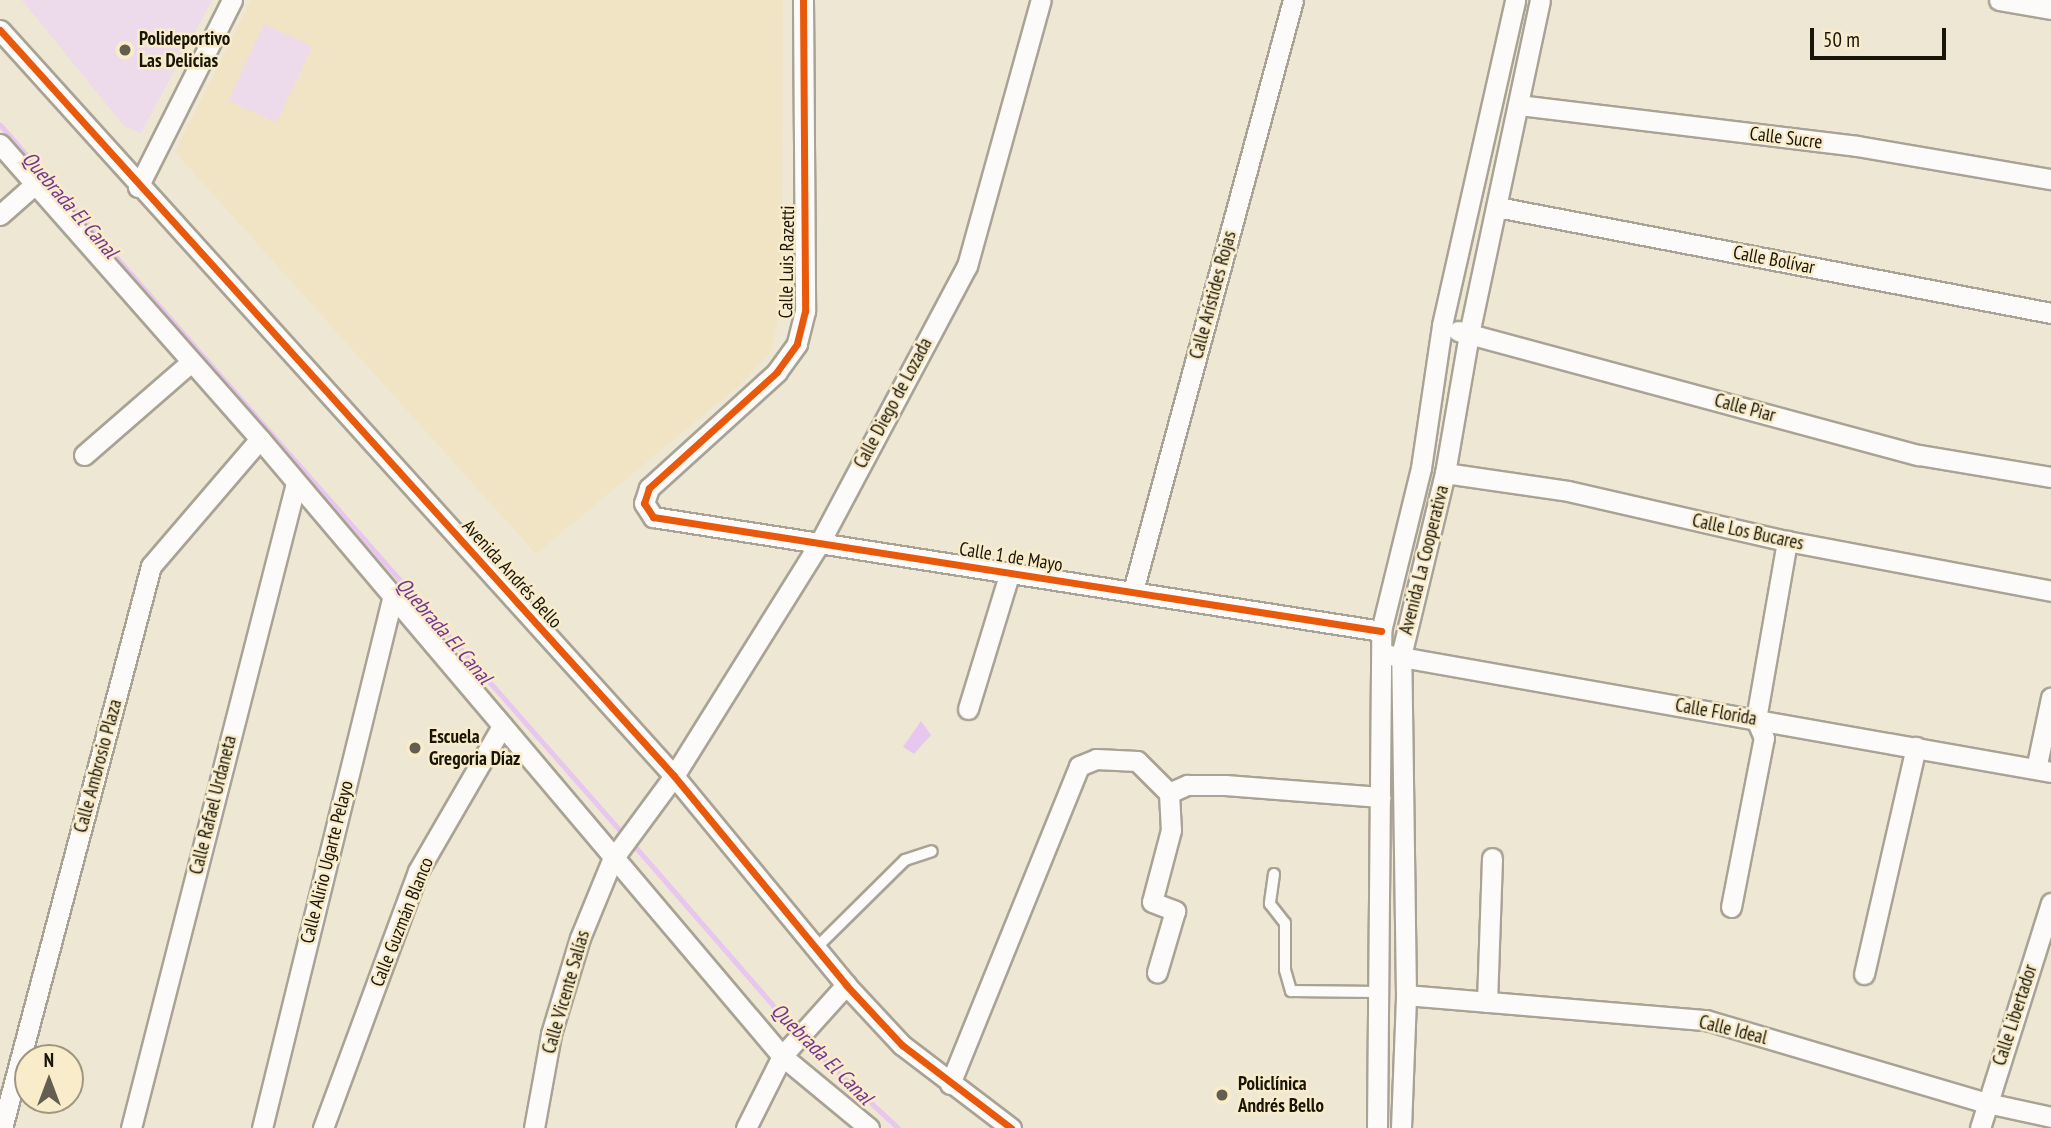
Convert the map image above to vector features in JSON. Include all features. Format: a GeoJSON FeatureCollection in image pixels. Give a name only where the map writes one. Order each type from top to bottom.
{"type":"FeatureCollection","features":[{"type":"Feature","properties":{"kind":"street"},"geometry":{"type":"LineString","coordinates":[[138,187],[232,0]]}},
{"type":"Feature","properties":{"kind":"street","name":"Calle Luis Razetti"},"geometry":{"type":"LineString","coordinates":[[644,503],[649,488],[776,372],[797,344],[805,311],[803,0]]}},
{"type":"Feature","properties":{"kind":"street","name":"Calle Diego de Lozada"},"geometry":{"type":"LineString","coordinates":[[654,803],[674,776],[819,544],[967,266],[1041,0]]}},
{"type":"Feature","properties":{"kind":"street","name":"Calle Arístides Rojas"},"geometry":{"type":"LineString","coordinates":[[1133,591],[1293,0]]}},
{"type":"Feature","properties":{"kind":"street","name":"Avenida La Cooperativa"},"geometry":{"type":"LineString","coordinates":[[1377,1128],[1381,632],[1421,468],[1442,326],[1515,0]]}},
{"type":"Feature","properties":{"kind":"street","name":"Avenida La Cooperativa"},"geometry":{"type":"LineString","coordinates":[[1401,1128],[1406,995],[1401,656],[1445,472],[1469,334],[1540,0]]}},
{"type":"Feature","properties":{"kind":"street"},"geometry":{"type":"LineString","coordinates":[[1999,0],[2051,9]]}},
{"type":"Feature","properties":{"kind":"street","name":"Avenida Andrés Bello"},"geometry":{"type":"LineString","coordinates":[[0,30],[138,187],[674,776],[846,985],[902,1045],[1011,1128]]}},
{"type":"Feature","properties":{"kind":"street","name":"Calle Sucre"},"geometry":{"type":"LineString","coordinates":[[1519,105],[1857,146],[2051,179]]}},
{"type":"Feature","properties":{"kind":"street"},"geometry":{"type":"LineString","coordinates":[[0,144],[260,439],[612,860],[782,1056],[869,1128]]}},
{"type":"Feature","properties":{"kind":"street"},"geometry":{"type":"LineString","coordinates":[[0,215],[35,184]]}},
{"type":"Feature","properties":{"kind":"street","name":"Calle Bolívar"},"geometry":{"type":"LineString","coordinates":[[1497,207],[2051,313]]}},
{"type":"Feature","properties":{"kind":"street","name":"Calle Piar"},"geometry":{"type":"LineString","coordinates":[[1442,326],[1919,455],[2051,477]]}},
{"type":"Feature","properties":{"kind":"street"},"geometry":{"type":"LineString","coordinates":[[84,455],[191,362]]}},
{"type":"Feature","properties":{"kind":"street","name":"Calle Ambrosio Plaza"},"geometry":{"type":"LineString","coordinates":[[2,1128],[151,566],[260,439]]}},
{"type":"Feature","properties":{"kind":"street","name":"Calle Los Bucares"},"geometry":{"type":"LineString","coordinates":[[1445,472],[1567,491],[1787,541],[2051,591]]}},
{"type":"Feature","properties":{"kind":"street","name":"Calle Rafael Urdaneta"},"geometry":{"type":"LineString","coordinates":[[131,1128],[296,483]]}},
{"type":"Feature","properties":{"kind":"street","name":"Calle 1 de Mayo"},"geometry":{"type":"LineString","coordinates":[[644,503],[653,517],[1381,632]]}},
{"type":"Feature","properties":{"kind":"street"},"geometry":{"type":"LineString","coordinates":[[1731,907],[1764,738],[1756,719],[1787,541]]}},
{"type":"Feature","properties":{"kind":"street"},"geometry":{"type":"LineString","coordinates":[[968,709],[1010,572]]}},
{"type":"Feature","properties":{"kind":"street","name":"Calle Alirio Ugarte Pelayo"},"geometry":{"type":"LineString","coordinates":[[262,1128],[393,595]]}},
{"type":"Feature","properties":{"kind":"street","name":"Calle Florida"},"geometry":{"type":"LineString","coordinates":[[1381,654],[2044,770]]}},
{"type":"Feature","properties":{"kind":"street"},"geometry":{"type":"LineString","coordinates":[[2044,770],[2051,698]]}},
{"type":"Feature","properties":{"kind":"street","name":"Calle Guzmán Blanco"},"geometry":{"type":"LineString","coordinates":[[323,1128],[418,870],[502,726]]}},
{"type":"Feature","properties":{"kind":"street"},"geometry":{"type":"LineString","coordinates":[[1864,974],[1916,747]]}},
{"type":"Feature","properties":{"kind":"street"},"geometry":{"type":"LineString","coordinates":[[950,1084],[1079,766],[1119,757],[1137,761],[1149,768],[1169,793],[1171,831],[1152,902],[1175,911],[1157,972]]}},
{"type":"Feature","properties":{"kind":"street"},"geometry":{"type":"LineString","coordinates":[[1169,793],[1187,785],[1225,785],[1381,797]]}},
{"type":"Feature","properties":{"kind":"street","name":"Calle Vicente Salías"},"geometry":{"type":"LineString","coordinates":[[534,1128],[551,1034],[580,938],[612,860],[654,803]]}},
{"type":"Feature","properties":{"kind":"street"},"geometry":{"type":"LineString","coordinates":[[1487,1002],[1492,858]]}},
{"type":"Feature","properties":{"kind":"street","name":"Calle Libertador"},"geometry":{"type":"LineString","coordinates":[[1980,1128],[2051,903]]}},
{"type":"Feature","properties":{"kind":"street"},"geometry":{"type":"LineString","coordinates":[[746,1128],[782,1056],[830,1008],[846,985]]}},
{"type":"Feature","properties":{"kind":"street","name":"Calle Ideal"},"geometry":{"type":"LineString","coordinates":[[1406,995],[1706,1020],[1987,1103],[2051,1117]]}},
{"type":"Feature","properties":{"kind":"lane"},"geometry":{"type":"LineString","coordinates":[[816,948],[905,860],[932,851]]}},
{"type":"Feature","properties":{"kind":"lane"},"geometry":{"type":"LineString","coordinates":[[1274,874],[1270,904],[1285,923],[1284,970],[1291,991],[1378,992]]}},
{"type":"Feature","properties":{"kind":"shaded area","name":"Polideportivo Las Delicias"},"geometry":{"type":"Polygon","coordinates":[[[22,0],[212,0],[141,133],[124,126],[22,0]]]}},
{"type":"Feature","properties":{"kind":"shaded area"},"geometry":{"type":"Polygon","coordinates":[[[251,0],[783,0],[782,304],[771,351],[742,383],[536,554],[175,152],[251,0]]]}},
{"type":"Feature","properties":{"kind":"shaded area"},"geometry":{"type":"Polygon","coordinates":[[[264,24],[312,46],[277,123],[229,100],[264,24]]]}},
{"type":"Feature","properties":{"kind":"shaded area"},"geometry":{"type":"Polygon","coordinates":[[[921,721],[931,735],[914,754],[903,747],[921,721]]]}},
{"type":"Feature","properties":{"kind":"waterway","name":"Quebrada El Canal"},"geometry":{"type":"LineString","coordinates":[[0,125],[624,835]]}},
{"type":"Feature","properties":{"kind":"waterway","name":"Quebrada El Canal"},"geometry":{"type":"LineString","coordinates":[[631,842],[797,1033]]}},
{"type":"Feature","properties":{"kind":"waterway","name":"Quebrada El Canal"},"geometry":{"type":"LineString","coordinates":[[803,1040],[898,1128]]}},
{"type":"Feature","properties":{"kind":"cycle path"},"geometry":{"type":"LineString","coordinates":[[803,0],[805,311],[797,344],[777,372],[649,488],[644,503],[653,517],[1381,631]]}},
{"type":"Feature","properties":{"kind":"cycle path"},"geometry":{"type":"LineString","coordinates":[[0,30],[674,776],[846,985],[902,1045],[1011,1128]]}},
{"type":"Feature","properties":{"kind":"place","name":"Polideportivo Las Delicias"},"geometry":{"type":"Point","coordinates":[125,50]}},
{"type":"Feature","properties":{"kind":"place","name":"Escuela Gregoria Díaz"},"geometry":{"type":"Point","coordinates":[415,748]}},
{"type":"Feature","properties":{"kind":"place","name":"Policlínica Andrés Bello"},"geometry":{"type":"Point","coordinates":[1222,1095]}}]}
